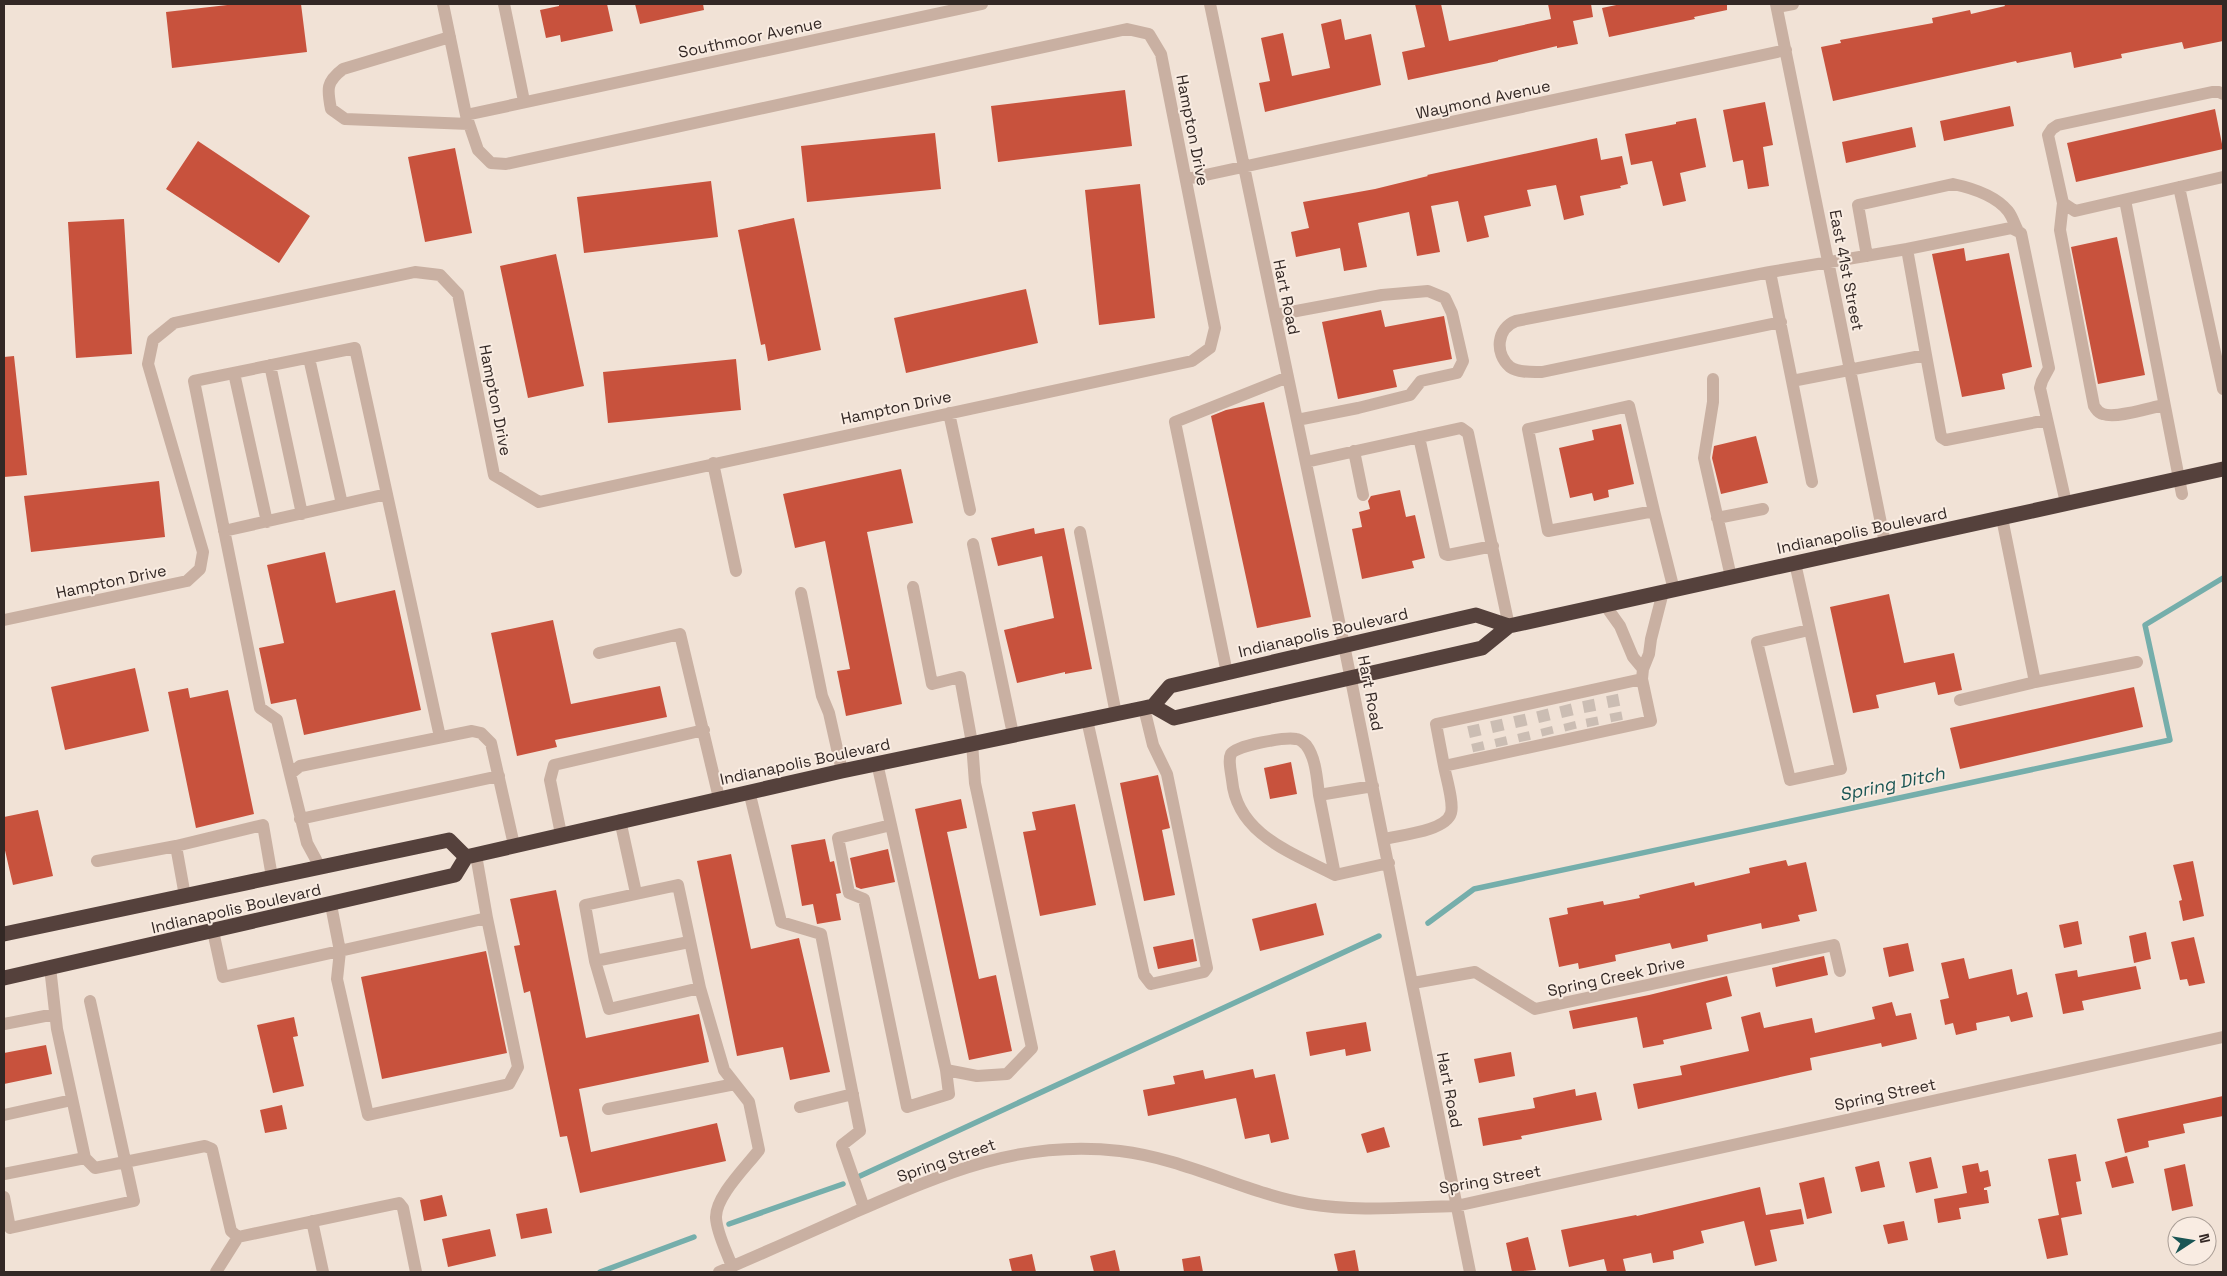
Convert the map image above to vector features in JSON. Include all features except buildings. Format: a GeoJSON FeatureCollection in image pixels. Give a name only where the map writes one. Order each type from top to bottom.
{"type":"FeatureCollection","features":[{"type":"Feature","properties":{"kind":"highway","name":"Indianapolis Boulevard"},"geometry":{"type":"LineString","coordinates":[[1149,707],[1174,718],[1482,648],[1509,626],[2223,469]]}},
{"type":"Feature","properties":{"kind":"highway","name":"Indianapolis Boulevard"},"geometry":{"type":"LineString","coordinates":[[4,978],[455,875],[471,856],[514,845],[877,763],[1149,707],[1170,686],[1227,672],[1476,615],[1509,626]]}},
{"type":"Feature","properties":{"kind":"highway","name":"Indianapolis Boulevard"},"geometry":{"type":"LineString","coordinates":[[4,934],[449,840],[471,856]]}},
{"type":"Feature","properties":{"kind":"street","name":"Hampton Drive"},"geometry":{"type":"LineString","coordinates":[[4,620],[187,581],[200,569],[203,552],[148,364],[153,340],[174,324],[415,272],[440,275],[458,294],[494,474],[539,502],[1192,361],[1210,348],[1215,328],[1187,179],[1161,54],[1149,34],[1127,29],[506,164],[491,163],[478,150],[467,120],[443,4]]}},
{"type":"Feature","properties":{"kind":"street"},"geometry":{"type":"LineString","coordinates":[[450,37],[343,69],[332,77],[328,92],[331,109],[345,119],[467,120],[524,101],[504,4]]}},
{"type":"Feature","properties":{"kind":"street","name":"Southmoor Avenue"},"geometry":{"type":"LineString","coordinates":[[524,101],[982,4]]}},
{"type":"Feature","properties":{"kind":"street","name":"Hart Road"},"geometry":{"type":"LineString","coordinates":[[1210,4],[1389,863],[1470,1272]]}},
{"type":"Feature","properties":{"kind":"street"},"geometry":{"type":"LineString","coordinates":[[1777,6],[1793,4]]}},
{"type":"Feature","properties":{"kind":"street","name":"East 41st Street"},"geometry":{"type":"LineString","coordinates":[[1777,6],[1885,543]]}},
{"type":"Feature","properties":{"kind":"street","name":"Waymond Avenue"},"geometry":{"type":"LineString","coordinates":[[1187,179],[1786,50]]}},
{"type":"Feature","properties":{"kind":"street"},"geometry":{"type":"LineString","coordinates":[[2164,405],[2104,415],[2098,412],[2094,406],[2060,230],[2063,203],[2048,143],[2048,135],[2058,125],[2212,92],[2223,94]]}},
{"type":"Feature","properties":{"kind":"street"},"geometry":{"type":"LineString","coordinates":[[2063,203],[2075,211],[2223,177]]}},
{"type":"Feature","properties":{"kind":"street"},"geometry":{"type":"LineString","coordinates":[[1867,256],[1858,204],[1953,184],[1967,186],[1991,196],[2008,211],[2021,233],[2026,249],[2050,368],[2040,388],[2066,504]]}},
{"type":"Feature","properties":{"kind":"street"},"geometry":{"type":"LineString","coordinates":[[2179,187],[2222,382]]}},
{"type":"Feature","properties":{"kind":"street"},"geometry":{"type":"LineString","coordinates":[[2125,200],[2182,494]]}},
{"type":"Feature","properties":{"kind":"street"},"geometry":{"type":"LineString","coordinates":[[1781,322],[1542,372],[1523,372],[1511,367],[1501,355],[1500,347],[1500,337],[1504,329],[1516,321],[1770,272],[1907,249],[2011,228],[2017,229]]}},
{"type":"Feature","properties":{"kind":"street"},"geometry":{"type":"LineString","coordinates":[[1907,249],[1941,437],[1946,440],[2047,420]]}},
{"type":"Feature","properties":{"kind":"street"},"geometry":{"type":"LineString","coordinates":[[1770,272],[1812,482]]}},
{"type":"Feature","properties":{"kind":"street"},"geometry":{"type":"LineString","coordinates":[[1275,315],[1382,294],[1428,291],[1445,298],[1452,312],[1463,361],[1458,373],[1421,381],[1410,395],[1297,420]]}},
{"type":"Feature","properties":{"kind":"street"},"geometry":{"type":"LineString","coordinates":[[320,867],[307,843],[277,720],[260,708],[194,381],[355,348],[440,737]]}},
{"type":"Feature","properties":{"kind":"street"},"geometry":{"type":"LineString","coordinates":[[1792,380],[1926,355]]}},
{"type":"Feature","properties":{"kind":"street"},"geometry":{"type":"LineString","coordinates":[[309,358],[342,504]]}},
{"type":"Feature","properties":{"kind":"street"},"geometry":{"type":"LineString","coordinates":[[270,365],[302,514]]}},
{"type":"Feature","properties":{"kind":"street"},"geometry":{"type":"LineString","coordinates":[[234,373],[267,522]]}},
{"type":"Feature","properties":{"kind":"street"},"geometry":{"type":"LineString","coordinates":[[1227,672],[1175,422],[1288,377]]}},
{"type":"Feature","properties":{"kind":"street"},"geometry":{"type":"LineString","coordinates":[[1714,379],[1713,402],[1704,458],[1731,577]]}},
{"type":"Feature","properties":{"kind":"street"},"geometry":{"type":"LineString","coordinates":[[1384,839],[1437,827],[1446,822],[1452,811],[1436,724],[1472,721],[1611,691],[1643,674],[1649,654],[1650,639],[1668,591],[1654,511],[1629,406],[1528,429],[1548,531],[1654,511]]}},
{"type":"Feature","properties":{"kind":"street"},"geometry":{"type":"LineString","coordinates":[[949,413],[970,510]]}},
{"type":"Feature","properties":{"kind":"street"},"geometry":{"type":"LineString","coordinates":[[1306,462],[1461,428],[1468,433],[1509,626]]}},
{"type":"Feature","properties":{"kind":"street"},"geometry":{"type":"LineString","coordinates":[[1420,437],[1445,554],[1493,546]]}},
{"type":"Feature","properties":{"kind":"street"},"geometry":{"type":"LineString","coordinates":[[1354,452],[1363,496]]}},
{"type":"Feature","properties":{"kind":"street"},"geometry":{"type":"LineString","coordinates":[[713,464],[736,571]]}},
{"type":"Feature","properties":{"kind":"street"},"geometry":{"type":"LineString","coordinates":[[224,531],[387,494]]}},
{"type":"Feature","properties":{"kind":"street"},"geometry":{"type":"LineString","coordinates":[[1717,518],[1763,509]]}},
{"type":"Feature","properties":{"kind":"street"},"geometry":{"type":"LineString","coordinates":[[2002,518],[2035,682]]}},
{"type":"Feature","properties":{"kind":"street"},"geometry":{"type":"LineString","coordinates":[[1080,532],[1116,714]]}},
{"type":"Feature","properties":{"kind":"street"},"geometry":{"type":"LineString","coordinates":[[973,544],[1013,734]]}},
{"type":"Feature","properties":{"kind":"street"},"geometry":{"type":"LineString","coordinates":[[1795,563],[1841,769],[1790,780],[1756,642],[1809,630]]}},
{"type":"Feature","properties":{"kind":"street"},"geometry":{"type":"LineString","coordinates":[[913,587],[932,684],[960,677],[972,743],[975,782],[1032,1048],[1007,1074],[977,1076],[946,1070]]}},
{"type":"Feature","properties":{"kind":"street"},"geometry":{"type":"LineString","coordinates":[[800,593],[822,696],[829,713],[842,771]]}},
{"type":"Feature","properties":{"kind":"street"},"geometry":{"type":"LineString","coordinates":[[1444,766],[1480,755],[1594,729],[1618,724],[1651,721],[1643,674],[1620,626],[1605,605]]}},
{"type":"Feature","properties":{"kind":"street"},"geometry":{"type":"LineString","coordinates":[[599,653],[680,634],[719,798]]}},
{"type":"Feature","properties":{"kind":"street"},"geometry":{"type":"LineString","coordinates":[[1960,700],[2035,682],[2137,662]]}},
{"type":"Feature","properties":{"kind":"street"},"geometry":{"type":"LineString","coordinates":[[1087,720],[1144,975],[1151,984],[1204,972],[1206,968],[1167,774],[1153,745],[1149,707]]}},
{"type":"Feature","properties":{"kind":"street"},"geometry":{"type":"LineString","coordinates":[[561,834],[550,780],[554,765],[704,730]]}},
{"type":"Feature","properties":{"kind":"street"},"geometry":{"type":"LineString","coordinates":[[290,774],[300,766],[472,731],[481,733],[491,744],[514,845]]}},
{"type":"Feature","properties":{"kind":"street"},"geometry":{"type":"LineString","coordinates":[[1335,875],[1311,754],[1299,739],[1287,738],[1245,746],[1233,751],[1230,755],[1232,785],[1241,808],[1253,828],[1274,844],[1335,875],[1389,863]]}},
{"type":"Feature","properties":{"kind":"street"},"geometry":{"type":"LineString","coordinates":[[877,763],[946,1070],[949,1094],[907,1107],[864,899],[849,894],[838,838],[891,826]]}},
{"type":"Feature","properties":{"kind":"street"},"geometry":{"type":"LineString","coordinates":[[300,819],[499,776]]}},
{"type":"Feature","properties":{"kind":"street"},"geometry":{"type":"LineString","coordinates":[[1320,795],[1373,786]]}},
{"type":"Feature","properties":{"kind":"street"},"geometry":{"type":"LineString","coordinates":[[749,791],[781,922],[821,934],[860,1131],[842,1145],[864,1208]]}},
{"type":"Feature","properties":{"kind":"street"},"geometry":{"type":"LineString","coordinates":[[620,820],[636,893]]}},
{"type":"Feature","properties":{"kind":"street"},"geometry":{"type":"LineString","coordinates":[[97,861],[176,846],[263,824],[272,877]]}},
{"type":"Feature","properties":{"kind":"street"},"geometry":{"type":"LineString","coordinates":[[176,846],[185,896]]}},
{"type":"Feature","properties":{"kind":"street"},"geometry":{"type":"LineString","coordinates":[[330,904],[340,951],[337,979],[368,1114],[509,1084],[518,1067],[487,918],[471,856]]}},
{"type":"Feature","properties":{"kind":"street"},"geometry":{"type":"LineString","coordinates":[[700,988],[609,1009],[595,961],[584,905],[678,885],[700,988],[724,1070],[750,1102],[759,1150],[720,1200],[716,1210],[716,1220],[732,1267]]}},
{"type":"Feature","properties":{"kind":"street"},"geometry":{"type":"LineString","coordinates":[[213,931],[223,977],[487,918]]}},
{"type":"Feature","properties":{"kind":"street"},"geometry":{"type":"LineString","coordinates":[[595,961],[689,942]]}},
{"type":"Feature","properties":{"kind":"street","name":"Spring Creek Drive"},"geometry":{"type":"LineString","coordinates":[[1413,984],[1475,972],[1536,1010],[1834,945],[1840,971]]}},
{"type":"Feature","properties":{"kind":"street"},"geometry":{"type":"LineString","coordinates":[[50,967],[54,1014],[72,1100],[85,1158],[94,1168],[205,1146],[212,1149],[231,1231],[238,1236],[399,1203],[403,1208],[416,1272]]}},
{"type":"Feature","properties":{"kind":"street"},"geometry":{"type":"LineString","coordinates":[[4,1197],[10,1228],[134,1202],[90,1000]]}},
{"type":"Feature","properties":{"kind":"street"},"geometry":{"type":"LineString","coordinates":[[4,1024],[54,1014]]}},
{"type":"Feature","properties":{"kind":"street","name":"Spring Street"},"geometry":{"type":"LineString","coordinates":[[719,1272],[933,1178],[997,1157],[1073,1148],[1118,1150],[1171,1160],[1284,1198],[1310,1204],[1364,1208],[1456,1206],[2223,1037]]}},
{"type":"Feature","properties":{"kind":"street"},"geometry":{"type":"LineString","coordinates":[[608,1109],[735,1084]]}},
{"type":"Feature","properties":{"kind":"street"},"geometry":{"type":"LineString","coordinates":[[800,1107],[853,1094]]}},
{"type":"Feature","properties":{"kind":"street"},"geometry":{"type":"LineString","coordinates":[[4,1115],[72,1100]]}},
{"type":"Feature","properties":{"kind":"street"},"geometry":{"type":"LineString","coordinates":[[4,1174],[85,1158]]}},
{"type":"Feature","properties":{"kind":"street"},"geometry":{"type":"LineString","coordinates":[[312,1221],[323,1272]]}},
{"type":"Feature","properties":{"kind":"street"},"geometry":{"type":"LineString","coordinates":[[216,1272],[238,1236]]}},
{"type":"Feature","properties":{"kind":"waterway","name":"Spring Ditch"},"geometry":{"type":"LineString","coordinates":[[1428,923],[1474,889],[2170,740],[2145,625],[2223,578]]}},
{"type":"Feature","properties":{"kind":"waterway"},"geometry":{"type":"LineString","coordinates":[[860,1176],[1379,936]]}},
{"type":"Feature","properties":{"kind":"waterway"},"geometry":{"type":"LineString","coordinates":[[729,1224],[843,1184]]}},
{"type":"Feature","properties":{"kind":"waterway"},"geometry":{"type":"LineString","coordinates":[[600,1272],[694,1237]]}},
{"type":"Feature","properties":{"kind":"tunnel"},"geometry":{"type":"LineString","coordinates":[[1612,695],[1617,721]]}},
{"type":"Feature","properties":{"kind":"tunnel"},"geometry":{"type":"LineString","coordinates":[[1588,700],[1593,726]]}},
{"type":"Feature","properties":{"kind":"tunnel"},"geometry":{"type":"LineString","coordinates":[[1565,705],[1571,730]]}},
{"type":"Feature","properties":{"kind":"tunnel"},"geometry":{"type":"LineString","coordinates":[[1542,710],[1548,735]]}},
{"type":"Feature","properties":{"kind":"tunnel"},"geometry":{"type":"LineString","coordinates":[[1519,715],[1525,741]]}},
{"type":"Feature","properties":{"kind":"tunnel"},"geometry":{"type":"LineString","coordinates":[[1496,720],[1502,746]]}},
{"type":"Feature","properties":{"kind":"tunnel"},"geometry":{"type":"LineString","coordinates":[[1473,725],[1479,751]]}}]}
